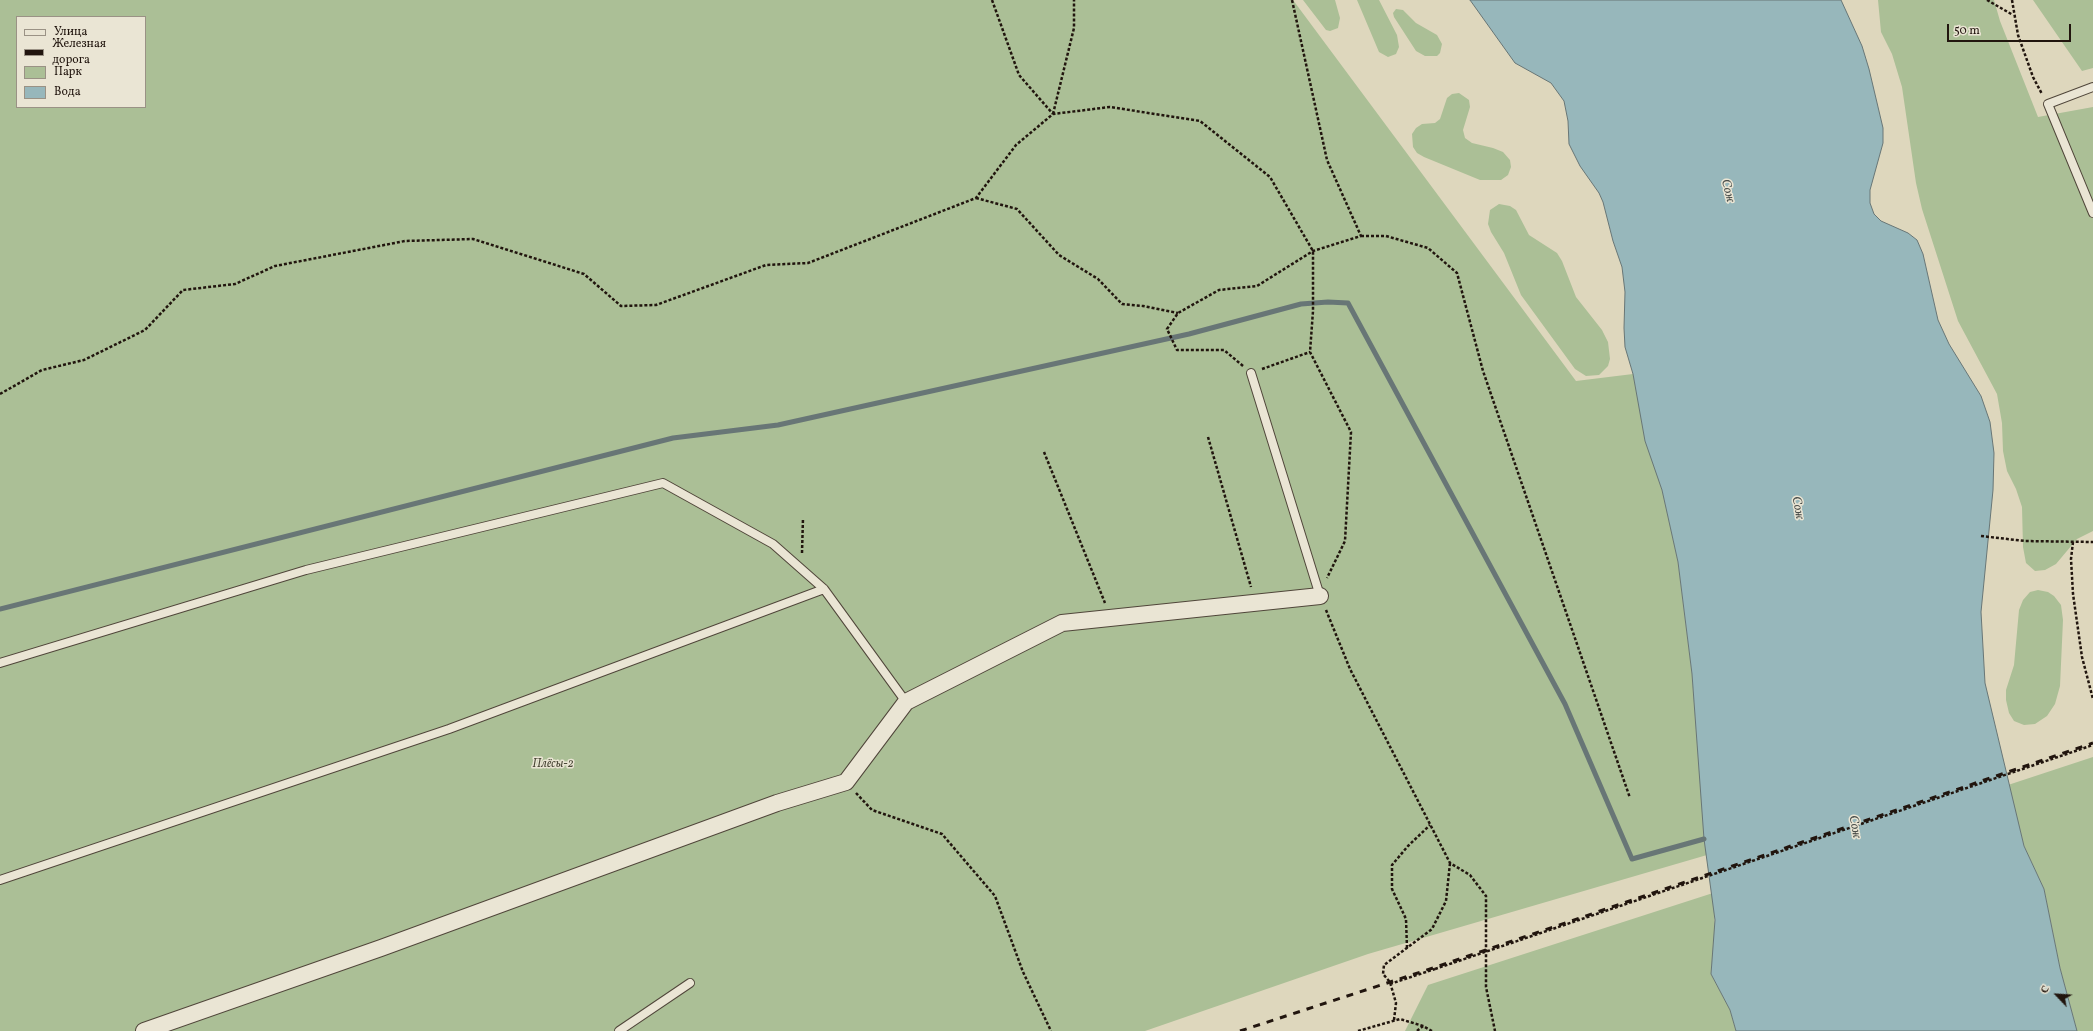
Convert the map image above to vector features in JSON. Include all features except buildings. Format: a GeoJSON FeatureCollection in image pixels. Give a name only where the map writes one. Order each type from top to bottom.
{"type":"FeatureCollection","features":[{"type":"Feature","properties":{"kind":"street"},"geometry":{"type":"LineString","coordinates":[[144,1031],[382,948],[776,804],[846,782],[906,702],[1062,623],[1320,596]]}},
{"type":"Feature","properties":{"kind":"lane"},"geometry":{"type":"LineString","coordinates":[[2093,87],[2048,104],[2093,213]]}},
{"type":"Feature","properties":{"kind":"lane"},"geometry":{"type":"LineString","coordinates":[[1252,373],[1320,596]]}},
{"type":"Feature","properties":{"kind":"lane"},"geometry":{"type":"LineString","coordinates":[[0,663],[306,570],[663,483],[773,544],[824,589],[906,702]]}},
{"type":"Feature","properties":{"kind":"lane"},"geometry":{"type":"LineString","coordinates":[[0,880],[449,729],[824,589]]}},
{"type":"Feature","properties":{"kind":"lane"},"geometry":{"type":"LineString","coordinates":[[619,1031],[690,983]]}},
{"type":"Feature","properties":{"kind":"path"},"geometry":{"type":"LineString","coordinates":[[992,0],[1019,75],[1053,114]]}},
{"type":"Feature","properties":{"kind":"path"},"geometry":{"type":"LineString","coordinates":[[1053,114],[1074,28],[1074,0]]}},
{"type":"Feature","properties":{"kind":"path"},"geometry":{"type":"LineString","coordinates":[[1292,0],[1327,160],[1361,236]]}},
{"type":"Feature","properties":{"kind":"path"},"geometry":{"type":"LineString","coordinates":[[1987,0],[2014,15]]}},
{"type":"Feature","properties":{"kind":"path"},"geometry":{"type":"LineString","coordinates":[[2012,0],[2014,15],[2025,56],[2033,77],[2048,104]]}},
{"type":"Feature","properties":{"kind":"path"},"geometry":{"type":"LineString","coordinates":[[0,394],[42,370],[84,360],[145,330],[183,290],[235,284],[275,266],[405,241],[473,239],[584,274],[621,306],[656,305],[766,265],[808,263],[976,198],[1016,145],[1053,114],[1110,108],[1200,121],[1270,177],[1313,251],[1314,311],[1310,352],[1351,432],[1345,541],[1329,571],[1320,596],[1350,669],[1450,863],[1470,875],[1486,896],[1486,987],[1495,1031]]}},
{"type":"Feature","properties":{"kind":"path"},"geometry":{"type":"LineString","coordinates":[[976,198],[1017,209],[1059,255],[1098,279],[1122,304],[1143,306],[1178,314]]}},
{"type":"Feature","properties":{"kind":"path"},"geometry":{"type":"LineString","coordinates":[[1310,352],[1252,373],[1224,350],[1177,350],[1167,329],[1178,314],[1219,290],[1257,286],[1313,251],[1361,236],[1386,236],[1428,248],[1457,273],[1483,371],[1630,798]]}},
{"type":"Feature","properties":{"kind":"path"},"geometry":{"type":"LineString","coordinates":[[1208,437],[1256,603]]}},
{"type":"Feature","properties":{"kind":"path"},"geometry":{"type":"LineString","coordinates":[[1044,452],[1111,618]]}},
{"type":"Feature","properties":{"kind":"path"},"geometry":{"type":"LineString","coordinates":[[802,570],[803,518]]}},
{"type":"Feature","properties":{"kind":"path"},"geometry":{"type":"LineString","coordinates":[[1981,536],[2025,541],[2093,542]]}},
{"type":"Feature","properties":{"kind":"path"},"geometry":{"type":"LineString","coordinates":[[2073,542],[2071,559],[2073,594],[2082,657],[2093,699]]}},
{"type":"Feature","properties":{"kind":"path"},"geometry":{"type":"LineString","coordinates":[[1390,984],[2093,745]]}},
{"type":"Feature","properties":{"kind":"path"},"geometry":{"type":"LineString","coordinates":[[846,782],[872,810],[942,834],[995,896],[1023,972],[1051,1031]]}},
{"type":"Feature","properties":{"kind":"path"},"geometry":{"type":"LineString","coordinates":[[1407,948],[1406,919],[1392,889],[1392,865],[1408,846],[1430,825]]}},
{"type":"Feature","properties":{"kind":"path"},"geometry":{"type":"LineString","coordinates":[[1394,1020],[1396,1003],[1390,984],[1383,974],[1384,965],[1432,929],[1446,901],[1450,863]]}},
{"type":"Feature","properties":{"kind":"path"},"geometry":{"type":"LineString","coordinates":[[1358,1031],[1400,1019],[1423,1026],[1432,1031]]}},
{"type":"Feature","properties":{"kind":"path"},"geometry":{"type":"LineString","coordinates":[[1417,1031],[1423,1026]]}},
{"type":"Feature","properties":{"kind":"green space","name":"Плёсы-2"},"geometry":{"type":"Polygon","coordinates":[[[0,0],[1293,0],[1576,381],[1633,374],[1665,501],[1678,562],[1692,674],[1707,855],[1368,954],[1145,1031],[0,1031],[0,0]]]}},
{"type":"Feature","properties":{"kind":"green space"},"geometry":{"type":"Polygon","coordinates":[[[1303,0],[1335,0],[1340,18],[1338,28],[1330,31],[1326,30],[1303,0]]]}},
{"type":"Feature","properties":{"kind":"green space"},"geometry":{"type":"Polygon","coordinates":[[[1357,0],[1379,0],[1397,35],[1399,47],[1396,54],[1388,57],[1379,52],[1357,0]]]}},
{"type":"Feature","properties":{"kind":"green space"},"geometry":{"type":"Polygon","coordinates":[[[1878,0],[1994,0],[2000,21],[2038,117],[2093,107],[2093,531],[2077,539],[2056,564],[2045,570],[2035,571],[2026,563],[2023,547],[2022,507],[2016,489],[2007,471],[2003,451],[2002,423],[1997,394],[1958,321],[1922,209],[1916,183],[1902,87],[1892,54],[1881,32],[1878,0]]]}},
{"type":"Feature","properties":{"kind":"green space"},"geometry":{"type":"Polygon","coordinates":[[[2033,0],[2093,0],[2093,68],[2082,71],[2033,0]]]}},
{"type":"Feature","properties":{"kind":"green space"},"geometry":{"type":"Polygon","coordinates":[[[1396,9],[1403,10],[1416,23],[1437,35],[1442,44],[1440,53],[1437,56],[1425,56],[1416,51],[1394,17],[1393,13],[1396,9]]]}},
{"type":"Feature","properties":{"kind":"green space"},"geometry":{"type":"Polygon","coordinates":[[[1459,93],[1469,100],[1470,107],[1463,130],[1465,138],[1472,143],[1503,152],[1510,160],[1511,167],[1508,175],[1501,180],[1480,180],[1424,157],[1417,153],[1413,147],[1412,134],[1416,128],[1422,124],[1435,123],[1440,119],[1447,98],[1452,94],[1459,93]]]}},
{"type":"Feature","properties":{"kind":"green space"},"geometry":{"type":"Polygon","coordinates":[[[1499,204],[1510,206],[1516,210],[1529,235],[1557,253],[1562,261],[1576,297],[1602,330],[1608,342],[1610,359],[1608,366],[1599,375],[1586,376],[1575,369],[1521,295],[1504,253],[1491,232],[1488,224],[1490,210],[1499,204]]]}},
{"type":"Feature","properties":{"kind":"green space"},"geometry":{"type":"Polygon","coordinates":[[[2038,590],[2048,592],[2054,596],[2061,605],[2063,620],[2060,686],[2055,704],[2047,716],[2035,724],[2024,725],[2014,721],[2009,713],[2006,700],[2006,690],[2014,665],[2019,610],[2023,600],[2030,592],[2038,590]]]}},
{"type":"Feature","properties":{"kind":"green space"},"geometry":{"type":"Polygon","coordinates":[[[2093,757],[2093,1031],[2077,1031],[2060,968],[2044,889],[2024,846],[2008,785],[2093,757]]]}},
{"type":"Feature","properties":{"kind":"green space"},"geometry":{"type":"Polygon","coordinates":[[[1713,893],[1715,930],[1711,974],[1730,1010],[1736,1031],[1405,1031],[1428,985],[1713,893]]]}},
{"type":"Feature","properties":{"kind":"water","name":"Сож"},"geometry":{"type":"Polygon","coordinates":[[[1470,0],[1841,0],[1862,46],[1883,128],[1883,143],[1870,190],[1870,203],[1874,214],[1881,221],[1908,233],[1917,240],[1923,254],[1938,320],[1949,344],[1981,396],[1990,422],[1994,453],[1993,490],[1981,612],[1985,683],[2024,846],[2044,889],[2060,968],[2077,1031],[1736,1031],[1730,1010],[1711,974],[1715,920],[1704,839],[1692,674],[1678,562],[1662,490],[1645,441],[1633,374],[1625,347],[1625,292],[1622,267],[1613,241],[1603,202],[1599,193],[1580,166],[1569,144],[1568,121],[1564,101],[1551,83],[1515,63],[1470,0]]]}},
{"type":"Feature","properties":{"kind":"waterway"},"geometry":{"type":"LineString","coordinates":[[0,609],[673,438],[778,425],[1189,334],[1301,304],[1328,302],[1348,303],[1565,704],[1632,859],[1704,839]]}},
{"type":"Feature","properties":{"kind":"railway"},"geometry":{"type":"LineString","coordinates":[[1240,1031],[1433,968],[2093,743]]}}]}
